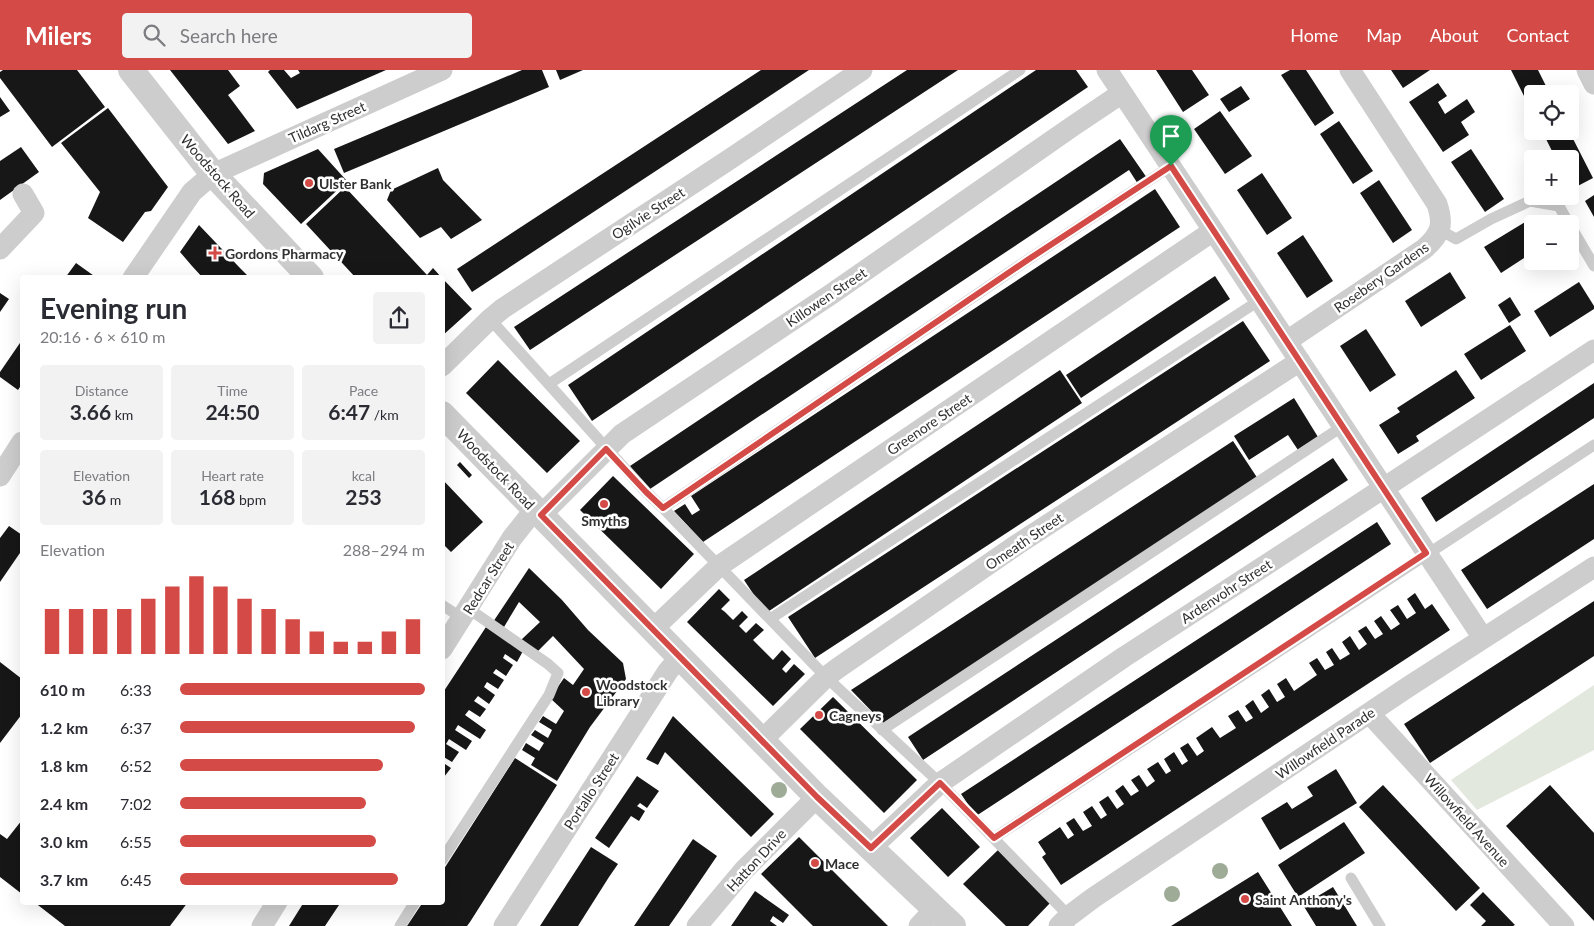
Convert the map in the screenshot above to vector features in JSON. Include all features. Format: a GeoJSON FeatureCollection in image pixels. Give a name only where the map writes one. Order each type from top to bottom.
{"type":"FeatureCollection","features":[{"type":"Feature","properties":{"kind":"street","name":"Woodstock Road"},"geometry":{"type":"LineString","coordinates":[[131,70],[213,174],[308,275]]}},
{"type":"Feature","properties":{"kind":"street","name":"Tildarg Street"},"geometry":{"type":"LineString","coordinates":[[135,275],[192,192],[213,174],[442,70]]}},
{"type":"Feature","properties":{"kind":"street","name":"Ogilvie Street"},"geometry":{"type":"LineString","coordinates":[[445,363],[502,309],[862,70]]}},
{"type":"Feature","properties":{"kind":"street"},"geometry":{"type":"LineString","coordinates":[[1107,70],[1483,638]]}},
{"type":"Feature","properties":{"kind":"street","name":"Rosebery Gardens"},"geometry":{"type":"LineString","coordinates":[[1287,341],[1424,249],[1434,240],[1440,230],[1441,217],[1437,204],[1350,70]]}},
{"type":"Feature","properties":{"kind":"street"},"geometry":{"type":"LineString","coordinates":[[1587,70],[1594,84]]}},
{"type":"Feature","properties":{"kind":"street","name":"Killowen Street"},"geometry":{"type":"LineString","coordinates":[[533,506],[606,449],[622,434],[830,295],[1122,93]]}},
{"type":"Feature","properties":{"kind":"street"},"geometry":{"type":"LineString","coordinates":[[0,250],[34,213],[23,194]]}},
{"type":"Feature","properties":{"kind":"street","name":"Greenore Street"},"geometry":{"type":"LineString","coordinates":[[653,629],[719,566],[1213,231]]}},
{"type":"Feature","properties":{"kind":"street","name":"Ardenvohr Street"},"geometry":{"type":"LineString","coordinates":[[871,848],[940,783],[1124,657],[1594,350]]}},
{"type":"Feature","properties":{"kind":"street","name":"Omeath Street"},"geometry":{"type":"LineString","coordinates":[[762,740],[826,677],[1018,544],[1300,361]]}},
{"type":"Feature","properties":{"kind":"street","name":"Woodstock Road"},"geometry":{"type":"LineString","coordinates":[[445,417],[817,797],[871,848],[936,920]]}},
{"type":"Feature","properties":{"kind":"street"},"geometry":{"type":"LineString","coordinates":[[0,476],[20,445]]}},
{"type":"Feature","properties":{"kind":"street","name":"Redcar Street"},"geometry":{"type":"LineString","coordinates":[[445,644],[533,506]]}},
{"type":"Feature","properties":{"kind":"street","name":"Willowfield Parade"},"geometry":{"type":"LineString","coordinates":[[1064,921],[1369,714],[1594,566]]}},
{"type":"Feature","properties":{"kind":"street","name":"Portallo Street"},"geometry":{"type":"LineString","coordinates":[[504,926],[668,671],[680,657]]}},
{"type":"Feature","properties":{"kind":"street","name":"Willowfield Avenue"},"geometry":{"type":"LineString","coordinates":[[1369,714],[1564,926]]}},
{"type":"Feature","properties":{"kind":"street","name":"Hatton Drive"},"geometry":{"type":"LineString","coordinates":[[697,926],[744,870],[817,797]]}},
{"type":"Feature","properties":{"kind":"street"},"geometry":{"type":"LineString","coordinates":[[262,926],[275,905]]}},
{"type":"Feature","properties":{"kind":"lane"},"geometry":{"type":"LineString","coordinates":[[549,384],[1020,70]]}},
{"type":"Feature","properties":{"kind":"lane"},"geometry":{"type":"LineString","coordinates":[[663,508],[1029,259],[1171,166]]}},
{"type":"Feature","properties":{"kind":"lane"},"geometry":{"type":"LineString","coordinates":[[1440,230],[1456,239],[1491,218],[1530,201],[1559,206],[1564,215]]}},
{"type":"Feature","properties":{"kind":"lane"},"geometry":{"type":"LineString","coordinates":[[1579,240],[1594,266]]}},
{"type":"Feature","properties":{"kind":"lane"},"geometry":{"type":"LineString","coordinates":[[770,619],[1260,300]]}},
{"type":"Feature","properties":{"kind":"lane"},"geometry":{"type":"LineString","coordinates":[[490,319],[646,492],[826,677],[940,783],[994,838],[1064,921]]}},
{"type":"Feature","properties":{"kind":"lane"},"geometry":{"type":"LineString","coordinates":[[882,730],[1343,426]]}},
{"type":"Feature","properties":{"kind":"lane"},"geometry":{"type":"LineString","coordinates":[[994,838],[1426,553],[1594,445]]}},
{"type":"Feature","properties":{"kind":"lane"},"geometry":{"type":"LineString","coordinates":[[445,606],[466,613],[548,664],[558,673],[548,695],[445,855]]}},
{"type":"Feature","properties":{"kind":"lane"},"geometry":{"type":"LineString","coordinates":[[1351,878],[1380,926]]}},
{"type":"Feature","properties":{"kind":"lane"},"geometry":{"type":"LineString","coordinates":[[400,926],[414,905]]}},
{"type":"Feature","properties":{"kind":"shaded area"},"geometry":{"type":"Polygon","coordinates":[[[1594,685],[1594,750],[1477,810],[1451,780],[1594,685]]]}},
{"type":"Feature","properties":{"kind":"building"},"geometry":{"type":"Polygon","coordinates":[[[3,70],[77,70],[105,107],[52,147],[0,78],[0,72],[3,70]]]}},
{"type":"Feature","properties":{"kind":"building"},"geometry":{"type":"Polygon","coordinates":[[[170,70],[228,70],[240,86],[228,95],[255,131],[228,144],[170,70]]]}},
{"type":"Feature","properties":{"kind":"building"},"geometry":{"type":"Polygon","coordinates":[[[270,70],[284,70],[291,78],[300,73],[298,70],[386,70],[297,109],[268,72],[270,70]]]}},
{"type":"Feature","properties":{"kind":"building"},"geometry":{"type":"Polygon","coordinates":[[[522,70],[542,70],[549,87],[344,173],[334,149],[522,70]]]}},
{"type":"Feature","properties":{"kind":"building"},"geometry":{"type":"Polygon","coordinates":[[[556,70],[583,70],[560,80],[556,70]]]}},
{"type":"Feature","properties":{"kind":"building"},"geometry":{"type":"Polygon","coordinates":[[[761,70],[809,70],[472,292],[457,269],[761,70]]]}},
{"type":"Feature","properties":{"kind":"building"},"geometry":{"type":"Polygon","coordinates":[[[907,70],[958,70],[530,350],[514,327],[907,70]]]}},
{"type":"Feature","properties":{"kind":"building"},"geometry":{"type":"Polygon","coordinates":[[[1036,70],[1076,70],[1088,87],[592,421],[568,385],[1036,70]]]}},
{"type":"Feature","properties":{"kind":"building"},"geometry":{"type":"Polygon","coordinates":[[[1156,70],[1192,70],[1209,95],[1183,112],[1156,70]]]}},
{"type":"Feature","properties":{"kind":"building"},"geometry":{"type":"Polygon","coordinates":[[[1290,70],[1306,70],[1334,113],[1315,126],[1281,75],[1290,70]]]}},
{"type":"Feature","properties":{"kind":"building"},"geometry":{"type":"Polygon","coordinates":[[[1391,70],[1430,70],[1403,88],[1391,70]]]}},
{"type":"Feature","properties":{"kind":"building"},"geometry":{"type":"Polygon","coordinates":[[[1511,70],[1538,70],[1546,85],[1524,85],[1524,96],[1511,70]]]}},
{"type":"Feature","properties":{"kind":"building"},"geometry":{"type":"Polygon","coordinates":[[[1438,83],[1447,96],[1438,102],[1445,114],[1467,99],[1475,112],[1461,122],[1469,135],[1443,152],[1409,102],[1438,83]]]}},
{"type":"Feature","properties":{"kind":"building"},"geometry":{"type":"Polygon","coordinates":[[[1241,86],[1250,99],[1229,112],[1220,99],[1241,86]]]}},
{"type":"Feature","properties":{"kind":"building"},"geometry":{"type":"Polygon","coordinates":[[[0,97],[10,111],[0,117],[0,97]]]}},
{"type":"Feature","properties":{"kind":"building"},"geometry":{"type":"Polygon","coordinates":[[[108,108],[168,187],[151,211],[145,212],[123,242],[88,218],[100,192],[61,143],[108,108]]]}},
{"type":"Feature","properties":{"kind":"building"},"geometry":{"type":"Polygon","coordinates":[[[1220,111],[1252,156],[1225,174],[1194,129],[1220,111]]]}},
{"type":"Feature","properties":{"kind":"building"},"geometry":{"type":"Polygon","coordinates":[[[1339,121],[1373,171],[1353,184],[1320,134],[1339,121]]]}},
{"type":"Feature","properties":{"kind":"building"},"geometry":{"type":"Polygon","coordinates":[[[1120,139],[1147,178],[1138,184],[1129,170],[647,491],[630,466],[1120,139]]]}},
{"type":"Feature","properties":{"kind":"building"},"geometry":{"type":"Polygon","coordinates":[[[1546,140],[1574,140],[1579,150],[1552,150],[1546,140]]]}},
{"type":"Feature","properties":{"kind":"building"},"geometry":{"type":"Polygon","coordinates":[[[21,147],[39,172],[0,200],[0,161],[21,147]]]}},
{"type":"Feature","properties":{"kind":"building"},"geometry":{"type":"Polygon","coordinates":[[[318,149],[347,181],[301,224],[263,184],[264,173],[318,149]]]}},
{"type":"Feature","properties":{"kind":"building"},"geometry":{"type":"Polygon","coordinates":[[[1471,149],[1504,199],[1485,212],[1451,162],[1471,149]]]}},
{"type":"Feature","properties":{"kind":"building"},"geometry":{"type":"Polygon","coordinates":[[[1579,151],[1593,178],[1579,185],[1579,151]]]}},
{"type":"Feature","properties":{"kind":"building"},"geometry":{"type":"Polygon","coordinates":[[[438,168],[443,180],[482,220],[451,239],[441,227],[420,238],[387,200],[391,190],[438,168]]]}},
{"type":"Feature","properties":{"kind":"building"},"geometry":{"type":"Polygon","coordinates":[[[1262,173],[1292,218],[1267,235],[1237,190],[1262,173]]]}},
{"type":"Feature","properties":{"kind":"building"},"geometry":{"type":"Polygon","coordinates":[[[1379,180],[1412,230],[1393,243],[1360,193],[1379,180]]]}},
{"type":"Feature","properties":{"kind":"building"},"geometry":{"type":"Polygon","coordinates":[[[345,187],[427,275],[353,275],[306,224],[345,187]]]}},
{"type":"Feature","properties":{"kind":"building"},"geometry":{"type":"Polygon","coordinates":[[[1155,189],[1180,227],[703,542],[674,511],[685,504],[692,515],[700,510],[691,496],[1155,189]]]}},
{"type":"Feature","properties":{"kind":"building"},"geometry":{"type":"Polygon","coordinates":[[[1594,195],[1594,217],[1585,201],[1594,195]]]}},
{"type":"Feature","properties":{"kind":"building"},"geometry":{"type":"Polygon","coordinates":[[[1524,223],[1524,258],[1501,273],[1484,247],[1524,223]]]}},
{"type":"Feature","properties":{"kind":"building"},"geometry":{"type":"Polygon","coordinates":[[[199,225],[247,275],[200,275],[180,252],[199,225]]]}},
{"type":"Feature","properties":{"kind":"building"},"geometry":{"type":"Polygon","coordinates":[[[1303,235],[1333,281],[1307,298],[1277,253],[1303,235]]]}},
{"type":"Feature","properties":{"kind":"building"},"geometry":{"type":"Polygon","coordinates":[[[76,263],[93,275],[67,275],[76,263]]]}},
{"type":"Feature","properties":{"kind":"building"},"geometry":{"type":"Polygon","coordinates":[[[433,268],[439,275],[427,275],[433,268]]]}},
{"type":"Feature","properties":{"kind":"building"},"geometry":{"type":"Polygon","coordinates":[[[1450,272],[1466,298],[1421,327],[1405,301],[1450,272]]]}},
{"type":"Feature","properties":{"kind":"building"},"geometry":{"type":"Polygon","coordinates":[[[1215,276],[1230,299],[1081,398],[1066,375],[1215,276]]]}},
{"type":"Feature","properties":{"kind":"building"},"geometry":{"type":"Polygon","coordinates":[[[445,281],[472,309],[445,333],[445,281]]]}},
{"type":"Feature","properties":{"kind":"building"},"geometry":{"type":"Polygon","coordinates":[[[1579,282],[1594,309],[1550,337],[1534,311],[1579,282]]]}},
{"type":"Feature","properties":{"kind":"building"},"geometry":{"type":"Polygon","coordinates":[[[0,293],[9,299],[0,312],[0,293]]]}},
{"type":"Feature","properties":{"kind":"building"},"geometry":{"type":"Polygon","coordinates":[[[1510,297],[1521,315],[1509,323],[1498,305],[1510,297]]]}},
{"type":"Feature","properties":{"kind":"building"},"geometry":{"type":"Polygon","coordinates":[[[1243,321],[1270,361],[815,658],[788,617],[1243,321]]]}},
{"type":"Feature","properties":{"kind":"building"},"geometry":{"type":"Polygon","coordinates":[[[1510,325],[1526,351],[1481,380],[1464,354],[1510,325]]]}},
{"type":"Feature","properties":{"kind":"building"},"geometry":{"type":"Polygon","coordinates":[[[1366,329],[1396,375],[1370,392],[1340,346],[1366,329]]]}},
{"type":"Feature","properties":{"kind":"building"},"geometry":{"type":"Polygon","coordinates":[[[20,343],[20,387],[18,390],[0,377],[0,372],[20,343]]]}},
{"type":"Feature","properties":{"kind":"building"},"geometry":{"type":"Polygon","coordinates":[[[498,360],[580,441],[547,473],[466,393],[498,360]]]}},
{"type":"Feature","properties":{"kind":"building"},"geometry":{"type":"Polygon","coordinates":[[[1060,370],[1082,403],[766,613],[744,580],[1060,370]]]}},
{"type":"Feature","properties":{"kind":"building"},"geometry":{"type":"Polygon","coordinates":[[[1456,370],[1475,398],[1416,436],[1419,441],[1398,454],[1379,425],[1400,412],[1397,408],[1456,370]]]}},
{"type":"Feature","properties":{"kind":"building"},"geometry":{"type":"Polygon","coordinates":[[[1594,383],[1594,418],[1436,522],[1421,498],[1594,383]]]}},
{"type":"Feature","properties":{"kind":"building"},"geometry":{"type":"Polygon","coordinates":[[[1294,398],[1318,437],[1298,450],[1288,435],[1249,460],[1234,436],[1294,398]]]}},
{"type":"Feature","properties":{"kind":"building"},"geometry":{"type":"Polygon","coordinates":[[[1233,441],[1258,479],[883,723],[851,690],[1233,441]]]}},
{"type":"Feature","properties":{"kind":"building"},"geometry":{"type":"Polygon","coordinates":[[[1333,458],[1348,480],[923,760],[908,737],[1333,458]]]}},
{"type":"Feature","properties":{"kind":"building"},"geometry":{"type":"Polygon","coordinates":[[[460,462],[472,475],[469,478],[457,465],[460,462]]]}},
{"type":"Feature","properties":{"kind":"building"},"geometry":{"type":"Polygon","coordinates":[[[613,476],[694,554],[661,589],[580,510],[613,476]]]}},
{"type":"Feature","properties":{"kind":"building"},"geometry":{"type":"Polygon","coordinates":[[[445,482],[483,522],[451,552],[445,546],[445,482]]]}},
{"type":"Feature","properties":{"kind":"building"},"geometry":{"type":"Polygon","coordinates":[[[1594,484],[1594,539],[1487,609],[1461,570],[1594,484]]]}},
{"type":"Feature","properties":{"kind":"building"},"geometry":{"type":"Polygon","coordinates":[[[1377,522],[1391,544],[976,816],[961,794],[1377,522]]]}},
{"type":"Feature","properties":{"kind":"building"},"geometry":{"type":"Polygon","coordinates":[[[9,526],[20,534],[20,553],[0,582],[0,538],[9,526]]]}},
{"type":"Feature","properties":{"kind":"building"},"geometry":{"type":"Polygon","coordinates":[[[529,568],[562,600],[588,630],[623,663],[626,679],[590,727],[557,781],[531,765],[535,758],[522,750],[526,743],[539,751],[544,743],[531,735],[535,730],[548,738],[552,730],[539,722],[543,716],[556,724],[564,711],[550,698],[564,678],[573,685],[584,669],[553,636],[536,653],[521,640],[540,622],[519,602],[504,627],[493,622],[529,568]]]}},
{"type":"Feature","properties":{"kind":"building"},"geometry":{"type":"Polygon","coordinates":[[[719,589],[730,600],[721,609],[733,620],[742,611],[748,617],[739,626],[746,633],[756,623],[764,630],[753,640],[773,660],[782,650],[791,659],[782,669],[786,673],[794,664],[805,674],[773,706],[687,622],[719,589]]]}},
{"type":"Feature","properties":{"kind":"building"},"geometry":{"type":"Polygon","coordinates":[[[1415,593],[1425,609],[1432,604],[1450,630],[1061,885],[1042,857],[1046,854],[1038,842],[1060,827],[1068,839],[1074,835],[1066,823],[1074,818],[1083,831],[1092,826],[1083,812],[1092,806],[1101,819],[1107,815],[1099,802],[1108,796],[1117,809],[1124,804],[1115,791],[1123,785],[1131,796],[1139,791],[1131,780],[1139,775],[1147,787],[1155,781],[1147,769],[1158,762],[1166,774],[1171,771],[1164,759],[1174,752],[1182,765],[1188,761],[1180,748],[1188,743],[1197,756],[1204,751],[1196,738],[1212,727],[1220,738],[1236,728],[1228,716],[1238,710],[1246,722],[1253,718],[1245,706],[1253,700],[1261,713],[1269,707],[1261,695],[1269,689],[1277,702],[1285,697],[1277,684],[1286,678],[1294,691],[1317,675],[1309,663],[1317,658],[1325,670],[1334,665],[1326,652],[1332,648],[1340,660],[1350,654],[1342,642],[1350,636],[1359,650],[1367,644],[1358,631],[1366,626],[1375,639],[1383,634],[1374,621],[1381,616],[1391,630],[1400,624],[1390,610],[1398,605],[1407,619],[1416,613],[1407,599],[1415,593]]]}},
{"type":"Feature","properties":{"kind":"building"},"geometry":{"type":"Polygon","coordinates":[[[1594,601],[1594,656],[1430,763],[1404,724],[1594,601]]]}},
{"type":"Feature","properties":{"kind":"building"},"geometry":{"type":"Polygon","coordinates":[[[486,627],[523,651],[517,662],[505,654],[503,658],[513,665],[506,676],[496,669],[493,673],[504,680],[498,689],[487,682],[484,687],[495,695],[489,704],[478,696],[474,701],[486,709],[480,717],[469,710],[465,715],[486,730],[480,739],[458,725],[455,730],[472,741],[466,750],[449,739],[446,744],[459,752],[452,762],[445,758],[445,689],[486,627]]]}},
{"type":"Feature","properties":{"kind":"building"},"geometry":{"type":"Polygon","coordinates":[[[0,662],[20,677],[20,717],[0,743],[0,662]]]}},
{"type":"Feature","properties":{"kind":"building"},"geometry":{"type":"Polygon","coordinates":[[[833,697],[917,780],[884,813],[800,729],[833,697]]]}},
{"type":"Feature","properties":{"kind":"building"},"geometry":{"type":"Polygon","coordinates":[[[673,716],[774,814],[751,837],[665,752],[658,765],[646,759],[673,716]]]}},
{"type":"Feature","properties":{"kind":"building"},"geometry":{"type":"Polygon","coordinates":[[[515,758],[557,785],[467,926],[407,926],[421,905],[445,905],[445,867],[515,758]]]}},
{"type":"Feature","properties":{"kind":"building"},"geometry":{"type":"Polygon","coordinates":[[[445,764],[451,768],[445,776],[445,764]]]}},
{"type":"Feature","properties":{"kind":"building"},"geometry":{"type":"Polygon","coordinates":[[[1336,769],[1357,803],[1280,850],[1261,818],[1287,802],[1292,809],[1313,796],[1307,787],[1336,769]]]}},
{"type":"Feature","properties":{"kind":"building"},"geometry":{"type":"Polygon","coordinates":[[[637,776],[659,791],[647,808],[640,803],[637,806],[645,811],[639,821],[631,816],[609,848],[595,838],[637,776]]]}},
{"type":"Feature","properties":{"kind":"building"},"geometry":{"type":"Polygon","coordinates":[[[1383,785],[1480,888],[1456,911],[1359,807],[1383,785]]]}},
{"type":"Feature","properties":{"kind":"building"},"geometry":{"type":"Polygon","coordinates":[[[1550,785],[1594,833],[1594,921],[1506,826],[1550,785]]]}},
{"type":"Feature","properties":{"kind":"building"},"geometry":{"type":"Polygon","coordinates":[[[942,808],[980,847],[948,877],[910,838],[942,808]]]}},
{"type":"Feature","properties":{"kind":"building"},"geometry":{"type":"Polygon","coordinates":[[[1344,822],[1365,853],[1298,897],[1278,865],[1344,822]]]}},
{"type":"Feature","properties":{"kind":"building"},"geometry":{"type":"Polygon","coordinates":[[[20,823],[20,892],[0,877],[0,834],[7,839],[20,823]]]}},
{"type":"Feature","properties":{"kind":"building"},"geometry":{"type":"Polygon","coordinates":[[[799,837],[888,926],[813,926],[761,874],[799,837]]]}},
{"type":"Feature","properties":{"kind":"building"},"geometry":{"type":"Polygon","coordinates":[[[693,839],[717,856],[669,926],[634,926],[693,839]]]}},
{"type":"Feature","properties":{"kind":"building"},"geometry":{"type":"Polygon","coordinates":[[[591,847],[618,864],[578,926],[540,926],[591,847]]]}},
{"type":"Feature","properties":{"kind":"building"},"geometry":{"type":"Polygon","coordinates":[[[998,850],[1051,902],[1028,926],[1006,926],[963,884],[998,850]]]}},
{"type":"Feature","properties":{"kind":"building","name":"Saint Anthony's"},"geometry":{"type":"Polygon","coordinates":[[[1258,872],[1292,926],[1171,926],[1258,872]]]}},
{"type":"Feature","properties":{"kind":"building"},"geometry":{"type":"Polygon","coordinates":[[[1333,887],[1357,926],[1316,926],[1303,905],[1333,887]]]}},
{"type":"Feature","properties":{"kind":"building"},"geometry":{"type":"Polygon","coordinates":[[[755,891],[789,915],[783,923],[773,916],[770,921],[777,926],[731,926],[755,891]]]}},
{"type":"Feature","properties":{"kind":"building"},"geometry":{"type":"Polygon","coordinates":[[[1483,892],[1515,925],[1481,926],[1486,921],[1470,905],[1483,892]]]}},
{"type":"Feature","properties":{"kind":"building"},"geometry":{"type":"Polygon","coordinates":[[[38,905],[186,905],[170,926],[65,926],[38,905]]]}},
{"type":"Feature","properties":{"kind":"building"},"geometry":{"type":"Polygon","coordinates":[[[302,905],[339,905],[325,926],[289,926],[302,905]]]}},
{"type":"Feature","properties":{"kind":"place","name":"Ulster Bank"},"geometry":{"type":"Point","coordinates":[309,183]}},
{"type":"Feature","properties":{"kind":"place","name":"Gordons Pharmacy"},"geometry":{"type":"Point","coordinates":[215,253]}},
{"type":"Feature","properties":{"kind":"place","name":"Smyths"},"geometry":{"type":"Point","coordinates":[604,504]}},
{"type":"Feature","properties":{"kind":"place","name":"Woodstock Library"},"geometry":{"type":"Point","coordinates":[586,692]}},
{"type":"Feature","properties":{"kind":"place","name":"Cagneys"},"geometry":{"type":"Point","coordinates":[819,715]}},
{"type":"Feature","properties":{"kind":"place","name":"Mace"},"geometry":{"type":"Point","coordinates":[815,863]}},
{"type":"Feature","properties":{"kind":"place","name":"Saint Anthony's"},"geometry":{"type":"Point","coordinates":[1245,899]}},
{"type":"Feature","properties":{"kind":"route"},"geometry":{"type":"LineString","coordinates":[[1171,166],[1426,553],[994,838],[940,783],[871,848],[817,797],[541,515],[606,449],[663,508],[1029,259],[1171,166]]}}]}
